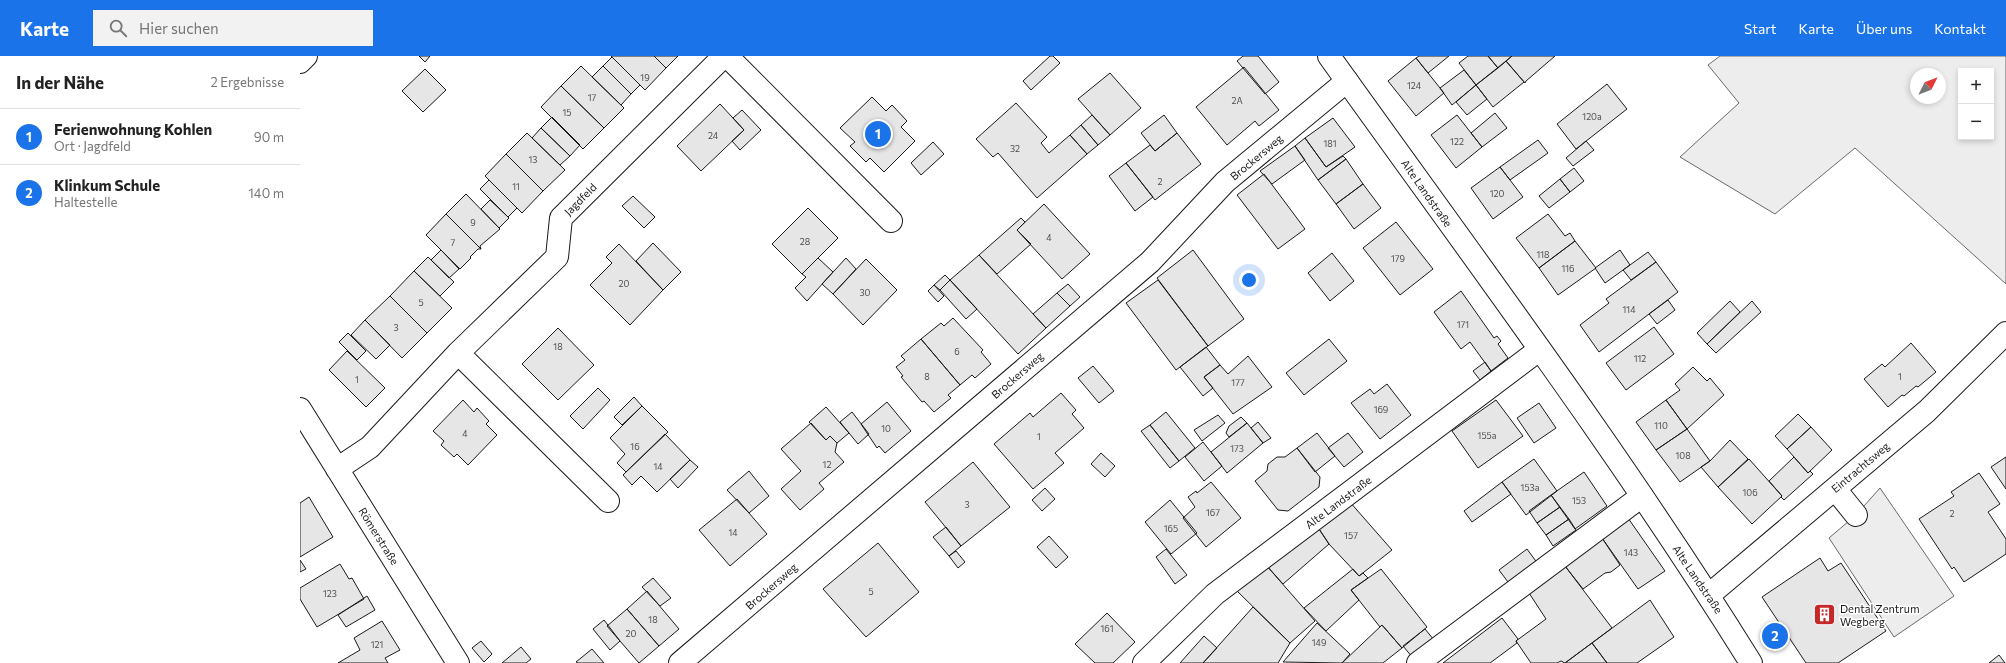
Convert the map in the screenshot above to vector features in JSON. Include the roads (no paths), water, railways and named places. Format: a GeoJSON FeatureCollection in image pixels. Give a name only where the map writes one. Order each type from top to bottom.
{"type":"FeatureCollection","features":[{"type":"Feature","properties":{"kind":"street"},"geometry":{"type":"LineString","coordinates":[[300,62],[306,56]]}},
{"type":"Feature","properties":{"kind":"street","name":"Jagdfeld"},"geometry":{"type":"LineString","coordinates":[[337,470],[370,447],[458,353],[558,257],[560,218],[724,56]]}},
{"type":"Feature","properties":{"kind":"street"},"geometry":{"type":"LineString","coordinates":[[727,56],[764,95],[892,222]]}},
{"type":"Feature","properties":{"kind":"street","name":"Alte Landstraße"},"geometry":{"type":"LineString","coordinates":[[1329,56],[1642,496],[1709,596],[1751,663]]}},
{"type":"Feature","properties":{"kind":"street","name":"Brockersweg"},"geometry":{"type":"LineString","coordinates":[[680,663],[1150,262],[1225,182],[1347,81]]}},
{"type":"Feature","properties":{"kind":"street","name":"Eintrachtsweg"},"geometry":{"type":"LineString","coordinates":[[1709,596],[1927,411],[2006,333]]}},
{"type":"Feature","properties":{"kind":"street","name":"Alte Landstraße"},"geometry":{"type":"LineString","coordinates":[[1144,663],[1215,594],[1539,350]]}},
{"type":"Feature","properties":{"kind":"street"},"geometry":{"type":"LineString","coordinates":[[458,353],[608,501]]}},
{"type":"Feature","properties":{"kind":"street","name":"Römerstraße"},"geometry":{"type":"LineString","coordinates":[[300,409],[458,663]]}},
{"type":"Feature","properties":{"kind":"street"},"geometry":{"type":"LineString","coordinates":[[1835,489],[1856,515]]}},
{"type":"Feature","properties":{"kind":"street"},"geometry":{"type":"LineString","coordinates":[[1418,663],[1642,496]]}},
{"type":"Feature","properties":{"kind":"place","name":"Ferienwohnung Kohlen"},"geometry":{"type":"Point","coordinates":[878,134]}},
{"type":"Feature","properties":{"kind":"place","name":"Dental Zentrum Wegberg"},"geometry":{"type":"Point","coordinates":[1824,614]}},
{"type":"Feature","properties":{"kind":"place","name":"Klinkum Schule"},"geometry":{"type":"Point","coordinates":[1775,636]}}]}
